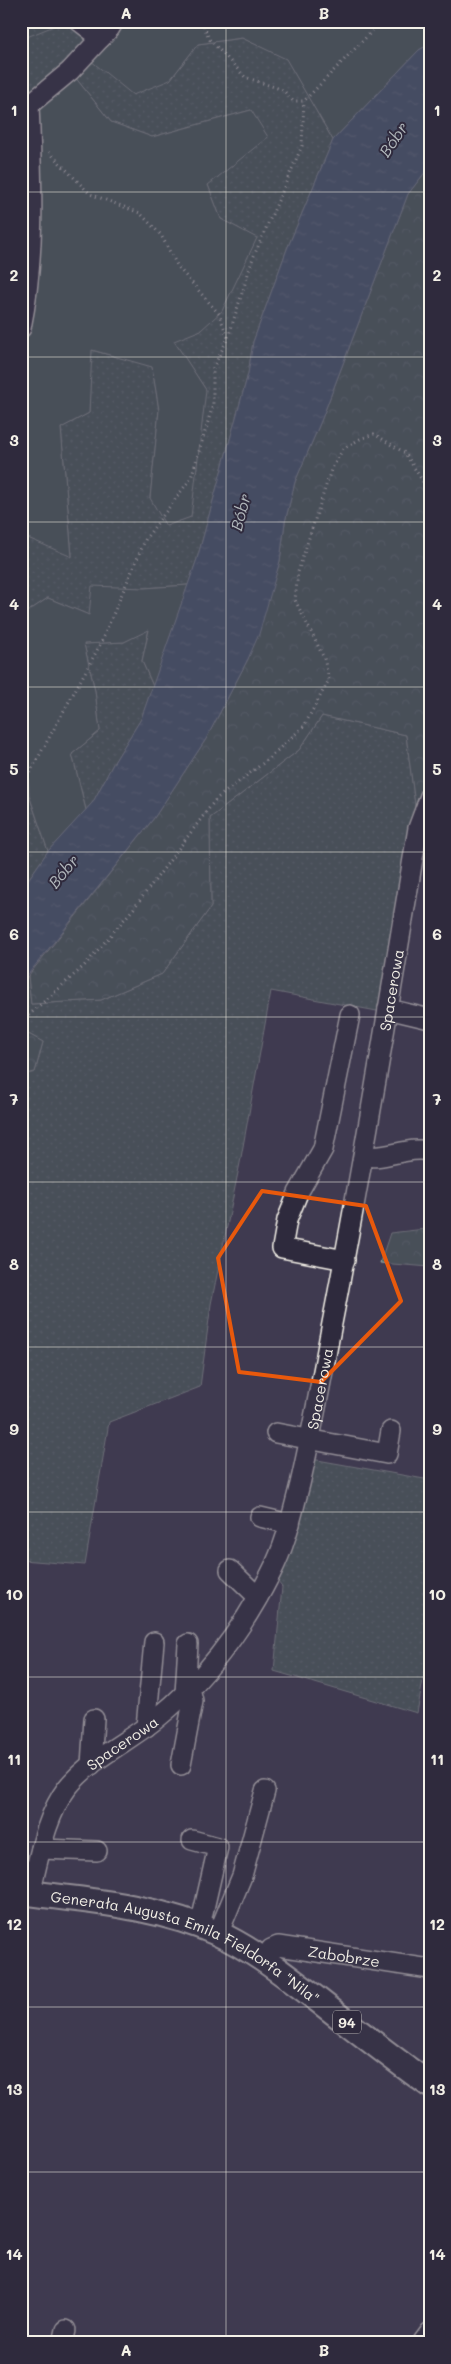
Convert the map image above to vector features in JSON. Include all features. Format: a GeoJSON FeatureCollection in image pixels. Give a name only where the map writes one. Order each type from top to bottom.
{"type":"FeatureCollection","features":[{"type":"Feature","properties":{"kind":"main road","name":"Generała Augusta Emila Fieldorfa \"Nila\""},"geometry":{"type":"LineString","coordinates":[[24,1895],[100,1901],[148,1910],[209,1930],[264,1960],[430,2085]]}},
{"type":"Feature","properties":{"kind":"street"},"geometry":{"type":"LineString","coordinates":[[79,21],[101,38]]}},
{"type":"Feature","properties":{"kind":"street"},"geometry":{"type":"LineString","coordinates":[[21,328],[28,292],[31,238],[30,131],[25,104],[70,71],[114,21]]}},
{"type":"Feature","properties":{"kind":"street","name":"Spacerowa"},"geometry":{"type":"LineString","coordinates":[[24,1895],[42,1850],[56,1806],[66,1790],[91,1765],[146,1727],[188,1691],[224,1649],[258,1597],[284,1545],[310,1439],[345,1260],[418,828],[430,796]]}},
{"type":"Feature","properties":{"kind":"street"},"geometry":{"type":"LineString","coordinates":[[388,1009],[430,1019]]}},
{"type":"Feature","properties":{"kind":"street"},"geometry":{"type":"LineString","coordinates":[[345,1260],[282,1248],[287,1220],[298,1193],[323,1149],[350,1015]]}},
{"type":"Feature","properties":{"kind":"street"},"geometry":{"type":"LineString","coordinates":[[364,1156],[377,1158],[416,1148],[430,1151]]}},
{"type":"Feature","properties":{"kind":"street"},"geometry":{"type":"LineString","coordinates":[[276,1433],[387,1454],[391,1431]]}},
{"type":"Feature","properties":{"kind":"street"},"geometry":{"type":"LineString","coordinates":[[260,1517],[290,1524]]}},
{"type":"Feature","properties":{"kind":"street"},"geometry":{"type":"LineString","coordinates":[[230,1570],[258,1597]]}},
{"type":"Feature","properties":{"kind":"street"},"geometry":{"type":"LineString","coordinates":[[146,1727],[154,1642]]}},
{"type":"Feature","properties":{"kind":"street"},"geometry":{"type":"LineString","coordinates":[[181,1765],[193,1702],[188,1691],[188,1644]]}},
{"type":"Feature","properties":{"kind":"street"},"geometry":{"type":"LineString","coordinates":[[91,1765],[94,1719]]}},
{"type":"Feature","properties":{"kind":"street"},"geometry":{"type":"LineString","coordinates":[[209,1930],[242,1876],[264,1791]]}},
{"type":"Feature","properties":{"kind":"street"},"geometry":{"type":"LineString","coordinates":[[192,1840],[218,1847],[209,1930]]}},
{"type":"Feature","properties":{"kind":"street"},"geometry":{"type":"LineString","coordinates":[[42,1850],[97,1851]]}},
{"type":"Feature","properties":{"kind":"street","name":"Zabobrze"},"geometry":{"type":"LineString","coordinates":[[264,1960],[271,1949],[278,1946],[430,1970]]}},
{"type":"Feature","properties":{"kind":"street"},"geometry":{"type":"LineString","coordinates":[[422,2343],[430,2332]]}},
{"type":"Feature","properties":{"kind":"path"},"geometry":{"type":"LineString","coordinates":[[202,21],[209,39],[245,77],[283,90],[293,101],[304,101]]}},
{"type":"Feature","properties":{"kind":"path"},"geometry":{"type":"LineString","coordinates":[[21,785],[100,645],[146,538],[191,478],[213,405],[213,368],[228,338],[253,258],[302,146],[304,101],[382,21]]}},
{"type":"Feature","properties":{"kind":"path"},"geometry":{"type":"LineString","coordinates":[[30,131],[90,194],[140,214],[161,235],[178,267],[219,314],[228,338]]}},
{"type":"Feature","properties":{"kind":"path"},"geometry":{"type":"LineString","coordinates":[[21,1022],[84,966],[134,908],[216,800],[266,761],[304,726],[329,680],[324,658],[295,600],[298,572],[331,470],[343,449],[360,439],[374,434],[405,453],[430,492]]}},
{"type":"Feature","properties":{"kind":"highlighted area"},"geometry":{"type":"Polygon","coordinates":[[[262,1191],[366,1206],[401,1301],[321,1382],[239,1372],[218,1258],[262,1191]]]}},
{"type":"Feature","properties":{"kind":"green space"},"geometry":{"type":"Polygon","coordinates":[[[21,21],[52,21],[54,26],[22,39],[21,21]]]}},
{"type":"Feature","properties":{"kind":"green space"},"geometry":{"type":"Polygon","coordinates":[[[52,21],[107,21],[170,80],[198,44],[242,38],[286,58],[333,140],[287,249],[253,342],[248,374],[197,559],[188,585],[144,588],[89,615],[48,598],[21,616],[21,535],[72,556],[61,428],[89,413],[91,350],[152,366],[159,410],[150,498],[206,390],[173,340],[201,330],[256,238],[221,219],[208,185],[251,110],[152,137],[111,122],[70,71],[21,102],[21,38],[53,26],[52,21]]]}},
{"type":"Feature","properties":{"kind":"green space"},"geometry":{"type":"Polygon","coordinates":[[[114,21],[430,21],[430,44],[419,50],[333,140],[286,59],[242,38],[198,44],[170,80],[133,95],[85,56],[114,21]]]}},
{"type":"Feature","properties":{"kind":"green space"},"geometry":{"type":"Polygon","coordinates":[[[70,71],[111,122],[152,137],[251,110],[268,137],[208,185],[221,219],[257,238],[222,311],[201,330],[174,341],[206,390],[191,517],[166,526],[150,498],[159,410],[152,367],[92,350],[89,413],[61,428],[72,557],[21,535],[21,326],[29,105],[70,71]]]}},
{"type":"Feature","properties":{"kind":"green space"},"geometry":{"type":"Polygon","coordinates":[[[430,166],[430,817],[418,828],[406,735],[322,716],[299,750],[210,818],[211,907],[162,974],[101,1000],[31,1004],[28,976],[154,818],[206,739],[248,659],[280,561],[285,522],[295,482],[321,421],[408,194],[430,166]]]}},
{"type":"Feature","properties":{"kind":"green space"},"geometry":{"type":"Polygon","coordinates":[[[188,585],[153,686],[142,661],[149,630],[124,642],[84,644],[95,691],[100,731],[72,754],[86,810],[48,851],[29,795],[27,741],[21,749],[21,616],[48,598],[89,615],[92,586],[144,588],[188,585]]]}},
{"type":"Feature","properties":{"kind":"green space"},"geometry":{"type":"Polygon","coordinates":[[[149,629],[142,661],[153,686],[141,719],[113,764],[93,802],[86,810],[72,754],[100,731],[95,691],[84,644],[124,642],[149,629]]]}},
{"type":"Feature","properties":{"kind":"green space"},"geometry":{"type":"Polygon","coordinates":[[[322,716],[406,735],[418,828],[382,1012],[271,991],[240,1163],[211,1304],[200,1387],[109,1422],[85,1565],[22,1560],[21,1562],[21,1075],[35,1072],[43,1042],[21,1030],[21,983],[28,976],[31,1004],[101,1000],[162,974],[211,907],[210,818],[299,750],[322,716]]]}},
{"type":"Feature","properties":{"kind":"green space"},"geometry":{"type":"Polygon","coordinates":[[[27,740],[29,795],[48,851],[21,890],[21,749],[27,740]]]}},
{"type":"Feature","properties":{"kind":"green space"},"geometry":{"type":"Polygon","coordinates":[[[21,1030],[43,1042],[35,1072],[21,1075],[21,1030]]]}},
{"type":"Feature","properties":{"kind":"green space"},"geometry":{"type":"Polygon","coordinates":[[[430,1220],[430,1267],[380,1263],[390,1233],[425,1229],[430,1220]]]}},
{"type":"Feature","properties":{"kind":"green space"},"geometry":{"type":"Polygon","coordinates":[[[306,1458],[430,1480],[430,1641],[417,1713],[274,1671],[282,1587],[271,1574],[306,1458]]]}},
{"type":"Feature","properties":{"kind":"water","name":"Bóbr"},"geometry":{"type":"Polygon","coordinates":[[[430,44],[430,166],[408,194],[321,421],[295,482],[285,522],[280,561],[259,634],[206,739],[154,818],[21,983],[21,890],[48,851],[93,802],[113,764],[141,719],[197,559],[248,374],[253,342],[287,249],[333,140],[419,50],[430,44]]]}}]}
